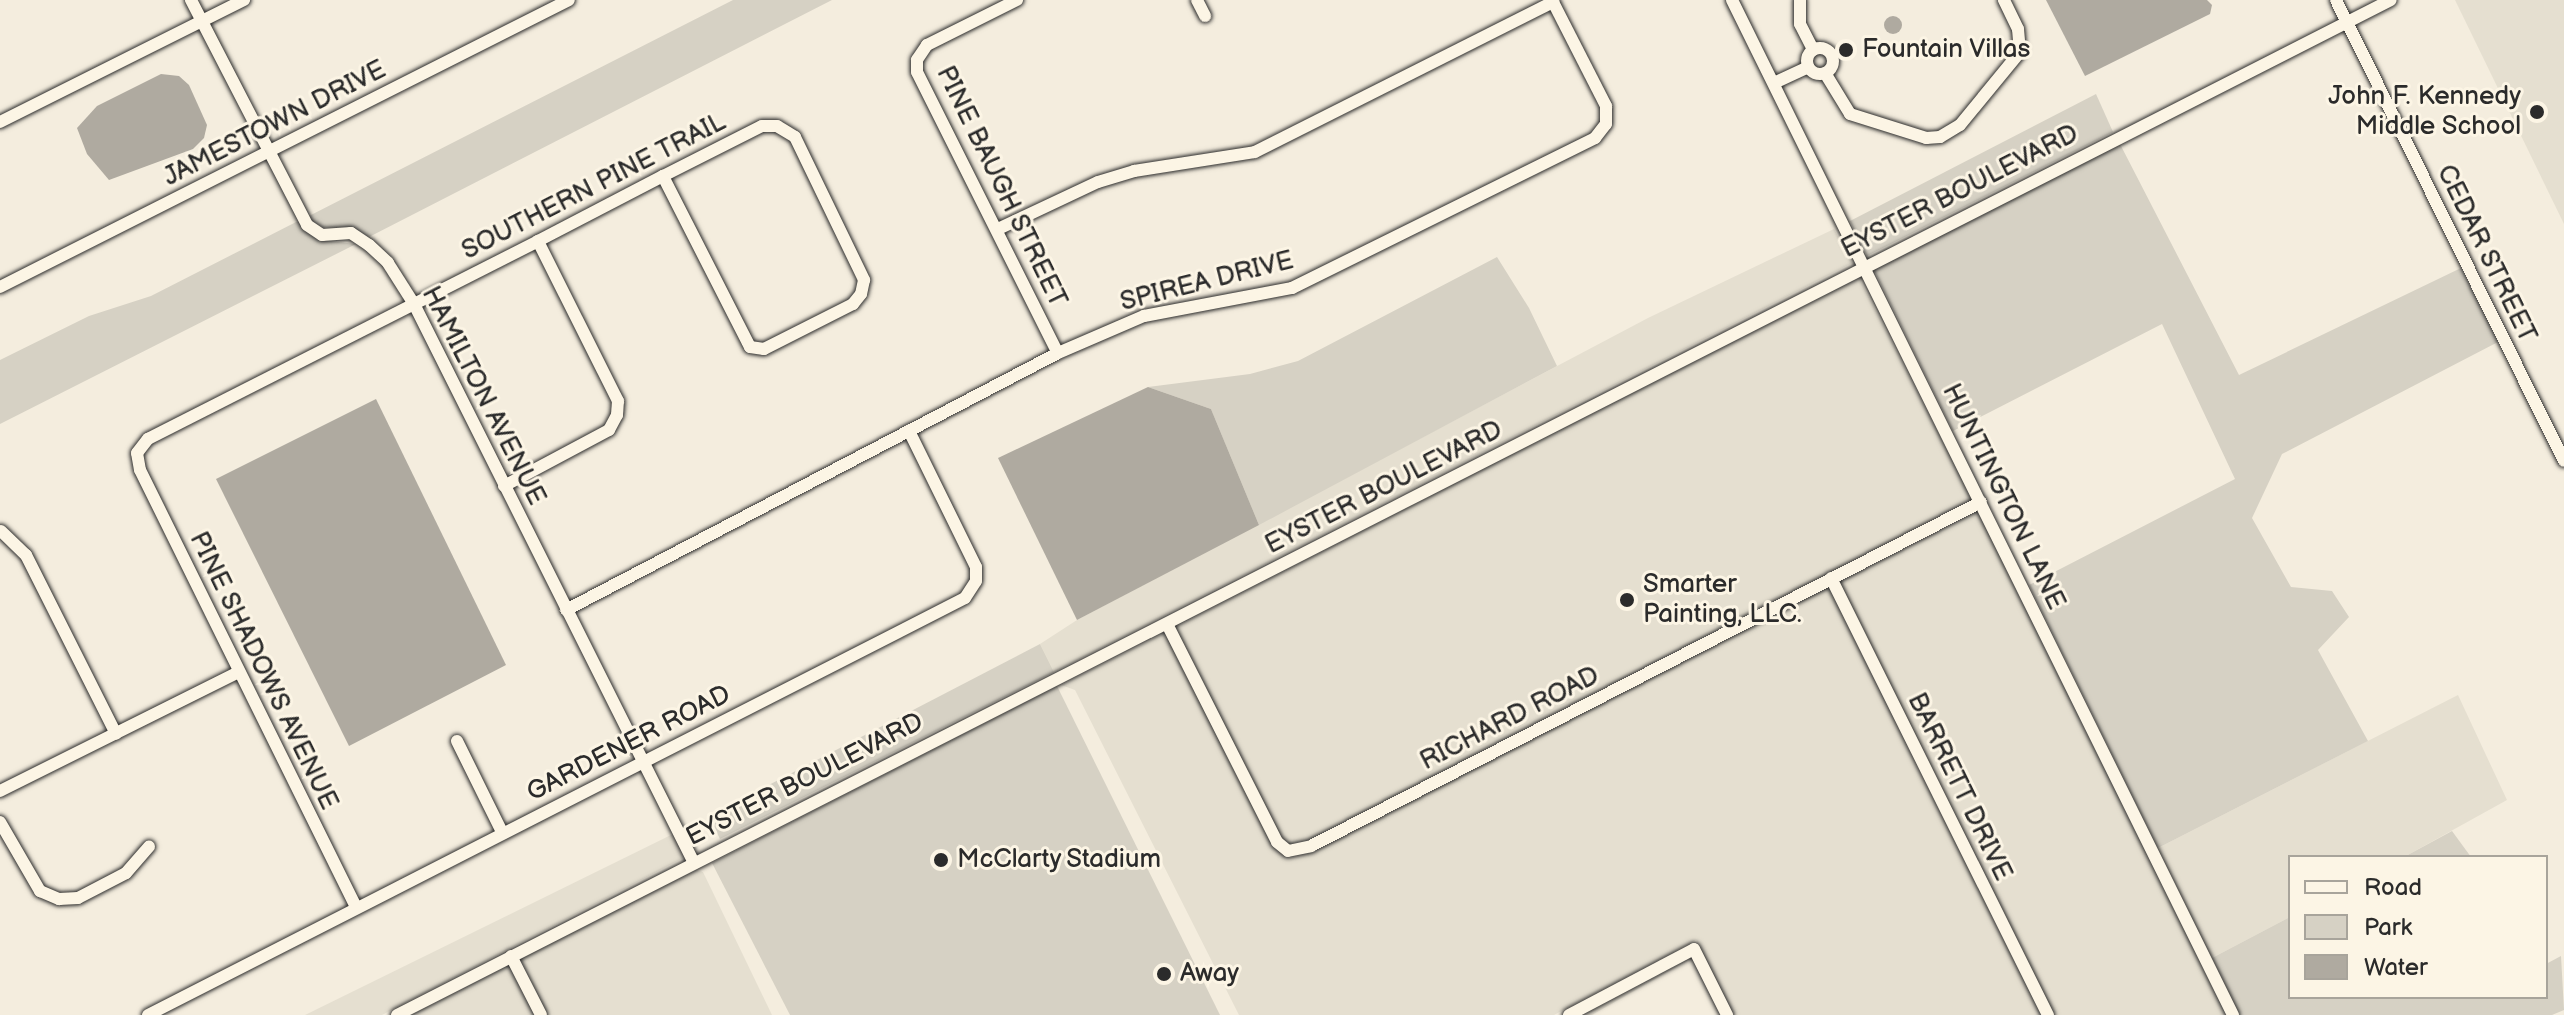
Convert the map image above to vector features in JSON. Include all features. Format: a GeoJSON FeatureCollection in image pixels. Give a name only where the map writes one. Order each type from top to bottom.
{"type":"FeatureCollection","features":[{"type":"Feature","properties":{"kind":"street","name":"HAMILTON AVENUE"},"geometry":{"type":"LineString","coordinates":[[191,0],[307,225],[322,235],[351,233],[369,245],[388,263],[414,304],[693,861]]}},
{"type":"Feature","properties":{"kind":"street"},"geometry":{"type":"LineString","coordinates":[[0,122],[244,0]]}},
{"type":"Feature","properties":{"kind":"street","name":"JAMESTOWN DRIVE"},"geometry":{"type":"LineString","coordinates":[[0,287],[569,0]]}},
{"type":"Feature","properties":{"kind":"street","name":"PINE BAUGH STREET"},"geometry":{"type":"LineString","coordinates":[[1017,0],[927,45],[917,60],[917,72],[1058,353]]}},
{"type":"Feature","properties":{"kind":"street"},"geometry":{"type":"LineString","coordinates":[[1197,0],[1205,16]]}},
{"type":"Feature","properties":{"kind":"street","name":"HUNTINGTON LANE"},"geometry":{"type":"LineString","coordinates":[[1732,0],[1865,264],[2233,1015]]}},
{"type":"Feature","properties":{"kind":"street"},"geometry":{"type":"LineString","coordinates":[[1800,0],[1800,24],[1813,50],[1808,67]]}},
{"type":"Feature","properties":{"kind":"street"},"geometry":{"type":"LineString","coordinates":[[1774,83],[1808,67],[1825,73],[1850,114],[1926,138],[1940,137],[1960,125],[2020,52],[2018,29],[2004,0]]}},
{"type":"Feature","properties":{"kind":"street","name":"CEDAR STREET"},"geometry":{"type":"LineString","coordinates":[[2336,0],[2564,461]]}},
{"type":"Feature","properties":{"kind":"street","name":"EYSTER BOULEVARD"},"geometry":{"type":"LineString","coordinates":[[397,1015],[693,861],[1167,624],[1865,264],[2391,0]]}},
{"type":"Feature","properties":{"kind":"street"},"geometry":{"type":"LineString","coordinates":[[998,229],[1122,174],[1255,152],[1553,1]]}},
{"type":"Feature","properties":{"kind":"street","name":"SPIREA DRIVE"},"geometry":{"type":"LineString","coordinates":[[566,610],[1058,353],[1144,316],[1292,288],[1595,138],[1606,124],[1606,106],[1553,1]]}},
{"type":"Feature","properties":{"kind":"street"},"geometry":{"type":"LineString","coordinates":[[1813,50],[1823,48],[1832,55],[1832,66],[1825,73]]}},
{"type":"Feature","properties":{"kind":"street","name":"SOUTHERN PINE TRAIL"},"geometry":{"type":"LineString","coordinates":[[137,453],[148,439],[538,241],[663,176],[762,126],[777,126],[795,137],[864,280],[853,304],[764,349],[750,347],[663,176]]}},
{"type":"Feature","properties":{"kind":"street"},"geometry":{"type":"LineString","coordinates":[[504,486],[609,430],[617,415],[618,401],[538,241]]}},
{"type":"Feature","properties":{"kind":"street","name":"GARDENER ROAD"},"geometry":{"type":"LineString","coordinates":[[148,1015],[965,598],[976,581],[976,567],[909,431]]}},
{"type":"Feature","properties":{"kind":"street","name":"PINE SHADOWS AVENUE"},"geometry":{"type":"LineString","coordinates":[[137,453],[140,470],[356,907]]}},
{"type":"Feature","properties":{"kind":"street","name":"RICHARD ROAD"},"geometry":{"type":"LineString","coordinates":[[1167,624],[1277,842],[1288,851],[1311,846],[1981,502]]}},
{"type":"Feature","properties":{"kind":"street"},"geometry":{"type":"LineString","coordinates":[[1,531],[26,555],[116,734]]}},
{"type":"Feature","properties":{"kind":"street","name":"BARRETT DRIVE"},"geometry":{"type":"LineString","coordinates":[[1831,578],[2048,1015]]}},
{"type":"Feature","properties":{"kind":"street"},"geometry":{"type":"LineString","coordinates":[[0,791],[239,672]]}},
{"type":"Feature","properties":{"kind":"street"},"geometry":{"type":"LineString","coordinates":[[457,741],[502,832]]}},
{"type":"Feature","properties":{"kind":"street"},"geometry":{"type":"LineString","coordinates":[[0,822],[40,891],[59,899],[78,898],[126,873],[149,847]]}},
{"type":"Feature","properties":{"kind":"street"},"geometry":{"type":"LineString","coordinates":[[1569,1015],[1694,949],[1727,1015]]}},
{"type":"Feature","properties":{"kind":"street"},"geometry":{"type":"LineString","coordinates":[[511,956],[541,1015]]}},
{"type":"Feature","properties":{"kind":"shaded area","name":"John F. Kennedy Middle School"},"geometry":{"type":"Polygon","coordinates":[[[2455,0],[2564,0],[2564,224],[2455,0]]]}},
{"type":"Feature","properties":{"kind":"shaded area"},"geometry":{"type":"Polygon","coordinates":[[[1834,229],[1852,263],[1054,672],[1040,644],[1077,620],[1648,318],[1834,229]]]}},
{"type":"Feature","properties":{"kind":"shaded area"},"geometry":{"type":"Polygon","coordinates":[[[1858,276],[1972,499],[1308,840],[1289,844],[1281,838],[1176,627],[1858,276]]]}},
{"type":"Feature","properties":{"kind":"shaded area"},"geometry":{"type":"Polygon","coordinates":[[[1979,511],[2226,1015],[2054,1015],[1840,582],[1979,511]]]}},
{"type":"Feature","properties":{"kind":"shaded area"},"geometry":{"type":"Polygon","coordinates":[[[1829,587],[2041,1015],[1734,1015],[1696,940],[1554,1015],[1239,1015],[1075,690],[1061,685],[1165,633],[1271,844],[1290,858],[1314,852],[1829,587]]]}},
{"type":"Feature","properties":{"kind":"shaded area"},"geometry":{"type":"Polygon","coordinates":[[[2458,695],[2507,800],[2408,855],[2288,855],[2288,918],[2212,958],[2158,848],[2458,695]]]}},
{"type":"Feature","properties":{"kind":"shaded area"},"geometry":{"type":"Polygon","coordinates":[[[673,834],[685,857],[382,1015],[305,1015],[673,834]]]}},
{"type":"Feature","properties":{"kind":"shaded area"},"geometry":{"type":"Polygon","coordinates":[[[696,870],[703,872],[772,1015],[548,1015],[520,959],[696,870]]]}},
{"type":"Feature","properties":{"kind":"shaded area"},"geometry":{"type":"Polygon","coordinates":[[[1692,958],[1592,1015],[1584,1015],[1692,958]]]}},
{"type":"Feature","properties":{"kind":"shaded area"},"geometry":{"type":"Polygon","coordinates":[[[509,965],[534,1015],[412,1015],[509,965]]]}},
{"type":"Feature","properties":{"kind":"green space"},"geometry":{"type":"Polygon","coordinates":[[[733,0],[832,0],[369,237],[354,228],[323,227],[311,221],[309,216],[733,0]]]}},
{"type":"Feature","properties":{"kind":"green space"},"geometry":{"type":"Polygon","coordinates":[[[2096,94],[2113,132],[1867,256],[1850,221],[2096,94]]]}},
{"type":"Feature","properties":{"kind":"green space"},"geometry":{"type":"Polygon","coordinates":[[[2120,144],[2239,375],[2461,268],[2498,342],[2282,454],[2252,518],[2291,587],[2332,591],[2349,617],[2318,650],[2368,741],[2158,848],[2029,585],[2235,479],[2162,324],[1953,431],[1873,268],[2120,144]]]}},
{"type":"Feature","properties":{"kind":"green space"},"geometry":{"type":"Polygon","coordinates":[[[298,221],[320,240],[356,244],[0,424],[0,360],[89,316],[151,296],[298,221]]]}},
{"type":"Feature","properties":{"kind":"green space"},"geometry":{"type":"Polygon","coordinates":[[[1497,257],[1529,308],[1557,366],[1259,525],[1211,409],[1148,387],[1250,374],[1298,361],[1497,257]]]}},
{"type":"Feature","properties":{"kind":"green space"},"geometry":{"type":"Polygon","coordinates":[[[1040,644],[1054,672],[720,839],[709,816],[1040,644]]]}},
{"type":"Feature","properties":{"kind":"green space","name":"McClarty Stadium"},"geometry":{"type":"Polygon","coordinates":[[[1057,686],[1220,1015],[790,1015],[712,863],[1057,686]]]}},
{"type":"Feature","properties":{"kind":"green space"},"geometry":{"type":"Polygon","coordinates":[[[2452,831],[2470,855],[2408,855],[2452,831]]]}},
{"type":"Feature","properties":{"kind":"green space"},"geometry":{"type":"Polygon","coordinates":[[[2288,918],[2288,999],[2548,999],[2548,963],[2561,956],[2564,1010],[2552,1015],[2240,1015],[2212,958],[2288,918]]]}},
{"type":"Feature","properties":{"kind":"water"},"geometry":{"type":"Polygon","coordinates":[[[2046,0],[2207,0],[2212,5],[2210,14],[2085,76],[2046,0]]]}},
{"type":"Feature","properties":{"kind":"water"},"geometry":{"type":"Polygon","coordinates":[[[1893,16],[1902,25],[1893,34],[1884,25],[1893,16]]]}},
{"type":"Feature","properties":{"kind":"water"},"geometry":{"type":"Polygon","coordinates":[[[161,74],[179,76],[189,85],[207,125],[204,138],[193,149],[109,180],[87,154],[77,128],[97,106],[161,74]]]}},
{"type":"Feature","properties":{"kind":"water"},"geometry":{"type":"Polygon","coordinates":[[[1148,387],[1211,409],[1259,525],[1077,620],[998,458],[1148,387]]]}},
{"type":"Feature","properties":{"kind":"water"},"geometry":{"type":"Polygon","coordinates":[[[376,399],[506,665],[349,746],[216,479],[376,399]]]}},
{"type":"Feature","properties":{"kind":"place","name":"Fountain Villas"},"geometry":{"type":"Point","coordinates":[1846,50]}},
{"type":"Feature","properties":{"kind":"place","name":"John F. Kennedy Middle School"},"geometry":{"type":"Point","coordinates":[2537,112]}},
{"type":"Feature","properties":{"kind":"place","name":"Smarter Painting, LLC."},"geometry":{"type":"Point","coordinates":[1627,600]}},
{"type":"Feature","properties":{"kind":"place","name":"McClarty Stadium"},"geometry":{"type":"Point","coordinates":[941,860]}},
{"type":"Feature","properties":{"kind":"place","name":"Away"},"geometry":{"type":"Point","coordinates":[1164,974]}}]}
